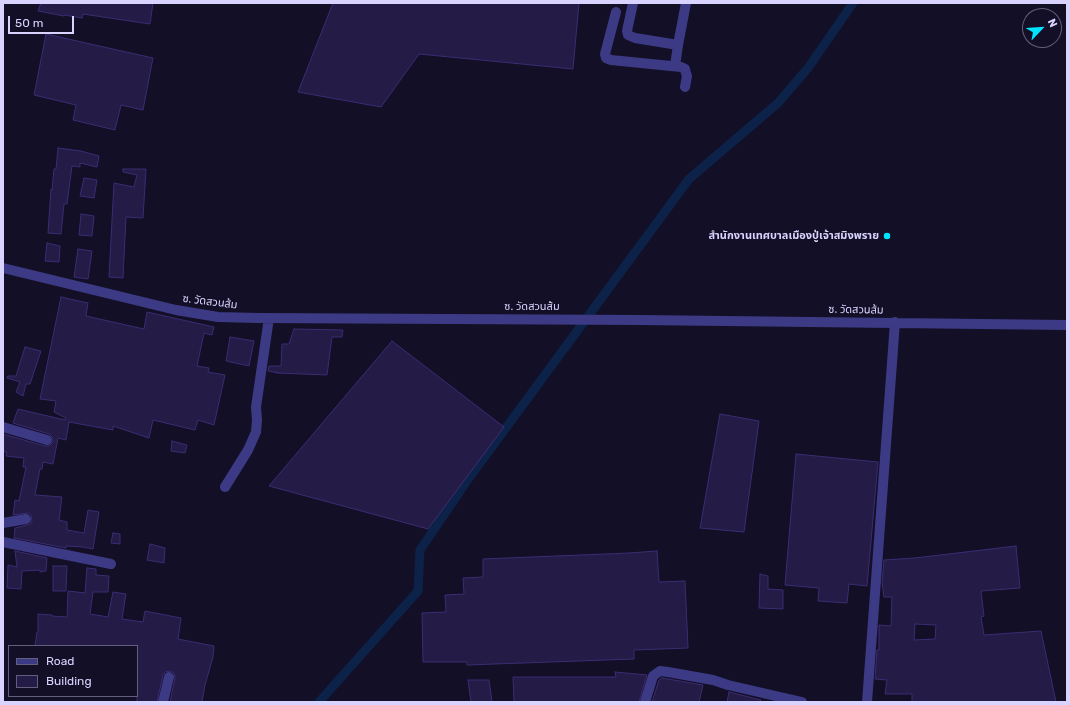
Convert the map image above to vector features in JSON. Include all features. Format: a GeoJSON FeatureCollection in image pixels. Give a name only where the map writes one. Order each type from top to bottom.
{"type":"FeatureCollection","features":[{"type":"Feature","properties":{"kind":"street"},"geometry":{"type":"LineString","coordinates":[[632,3],[627,31],[628,35],[634,38],[678,45]]}},
{"type":"Feature","properties":{"kind":"street"},"geometry":{"type":"LineString","coordinates":[[675,66],[686,3]]}},
{"type":"Feature","properties":{"kind":"street"},"geometry":{"type":"LineString","coordinates":[[616,12],[605,54],[606,58],[681,67],[685,69],[687,76],[684,87]]}},
{"type":"Feature","properties":{"kind":"street","name":"ซ. วัดสวนส้ม"},"geometry":{"type":"LineString","coordinates":[[3,268],[176,310],[218,317],[895,322],[1067,325]]}},
{"type":"Feature","properties":{"kind":"street"},"geometry":{"type":"LineString","coordinates":[[225,487],[248,450],[256,432],[256,408],[269,318]]}},
{"type":"Feature","properties":{"kind":"street"},"geometry":{"type":"LineString","coordinates":[[867,702],[895,322]]}},
{"type":"Feature","properties":{"kind":"street"},"geometry":{"type":"LineString","coordinates":[[3,427],[47,440]]}},
{"type":"Feature","properties":{"kind":"street"},"geometry":{"type":"LineString","coordinates":[[3,523],[26,519]]}},
{"type":"Feature","properties":{"kind":"street"},"geometry":{"type":"LineString","coordinates":[[3,542],[111,564]]}},
{"type":"Feature","properties":{"kind":"street"},"geometry":{"type":"LineString","coordinates":[[645,702],[653,676],[660,671],[713,680],[799,702]]}},
{"type":"Feature","properties":{"kind":"street"},"geometry":{"type":"LineString","coordinates":[[163,702],[169,677]]}},
{"type":"Feature","properties":{"kind":"building"},"geometry":{"type":"Polygon","coordinates":[[[41,3],[153,3],[150,24],[83,14],[82,18],[38,11],[41,3]]]}},
{"type":"Feature","properties":{"kind":"building"},"geometry":{"type":"Polygon","coordinates":[[[333,3],[579,3],[573,69],[419,54],[381,107],[298,92],[333,3]]]}},
{"type":"Feature","properties":{"kind":"building"},"geometry":{"type":"Polygon","coordinates":[[[46,34],[153,58],[143,110],[121,105],[115,130],[73,120],[76,105],[34,95],[46,34]]]}},
{"type":"Feature","properties":{"kind":"building"},"geometry":{"type":"Polygon","coordinates":[[[58,148],[81,151],[99,156],[97,167],[80,163],[80,167],[72,166],[67,204],[64,204],[61,234],[48,233],[51,189],[52,190],[54,169],[56,169],[58,148]]]}},
{"type":"Feature","properties":{"kind":"building"},"geometry":{"type":"Polygon","coordinates":[[[123,169],[146,169],[143,218],[126,217],[123,278],[109,277],[114,183],[134,187],[137,175],[123,172],[123,169]]]}},
{"type":"Feature","properties":{"kind":"building"},"geometry":{"type":"Polygon","coordinates":[[[84,178],[97,180],[94,198],[80,196],[84,178]]]}},
{"type":"Feature","properties":{"kind":"building"},"geometry":{"type":"Polygon","coordinates":[[[81,214],[94,216],[92,236],[79,235],[81,214]]]}},
{"type":"Feature","properties":{"kind":"building"},"geometry":{"type":"Polygon","coordinates":[[[47,243],[60,246],[59,262],[45,261],[47,243]]]}},
{"type":"Feature","properties":{"kind":"building"},"geometry":{"type":"Polygon","coordinates":[[[78,249],[92,251],[88,279],[74,277],[78,249]]]}},
{"type":"Feature","properties":{"kind":"building"},"geometry":{"type":"Polygon","coordinates":[[[61,297],[88,303],[86,316],[144,329],[147,312],[214,327],[212,335],[204,333],[197,366],[209,368],[208,372],[225,375],[214,425],[198,420],[195,430],[153,420],[149,438],[113,426],[113,430],[69,422],[66,440],[58,438],[53,464],[43,462],[42,469],[40,469],[35,495],[62,497],[59,520],[67,522],[67,530],[84,533],[88,510],[99,512],[93,549],[66,546],[66,548],[14,538],[15,528],[30,524],[32,521],[31,515],[28,513],[13,515],[15,500],[19,501],[26,467],[23,467],[24,458],[6,456],[7,452],[3,452],[3,434],[45,446],[49,446],[53,442],[53,438],[49,434],[13,423],[18,409],[65,420],[66,418],[54,412],[56,401],[40,399],[61,297]]]}},
{"type":"Feature","properties":{"kind":"building"},"geometry":{"type":"Polygon","coordinates":[[[294,329],[343,330],[342,337],[332,337],[327,375],[277,373],[268,371],[269,366],[281,366],[282,344],[289,344],[294,329]]]}},
{"type":"Feature","properties":{"kind":"building"},"geometry":{"type":"Polygon","coordinates":[[[230,337],[254,341],[249,366],[226,361],[230,337]]]}},
{"type":"Feature","properties":{"kind":"building"},"geometry":{"type":"Polygon","coordinates":[[[392,341],[504,427],[428,529],[269,486],[392,341]]]}},
{"type":"Feature","properties":{"kind":"building"},"geometry":{"type":"Polygon","coordinates":[[[25,347],[41,351],[30,384],[26,384],[23,396],[16,392],[20,382],[7,378],[8,376],[16,376],[25,347]]]}},
{"type":"Feature","properties":{"kind":"building"},"geometry":{"type":"Polygon","coordinates":[[[720,414],[759,421],[744,532],[700,528],[720,414]]]}},
{"type":"Feature","properties":{"kind":"building"},"geometry":{"type":"Polygon","coordinates":[[[172,441],[187,445],[185,453],[171,451],[172,441]]]}},
{"type":"Feature","properties":{"kind":"building"},"geometry":{"type":"Polygon","coordinates":[[[796,454],[878,462],[867,586],[849,584],[847,603],[818,601],[819,588],[785,585],[796,454]]]}},
{"type":"Feature","properties":{"kind":"building"},"geometry":{"type":"Polygon","coordinates":[[[113,533],[120,534],[120,544],[111,543],[113,533]]]}},
{"type":"Feature","properties":{"kind":"building"},"geometry":{"type":"Polygon","coordinates":[[[150,544],[165,548],[164,563],[147,560],[150,544]]]}},
{"type":"Feature","properties":{"kind":"building"},"geometry":{"type":"Polygon","coordinates":[[[1016,546],[1020,588],[981,591],[984,616],[981,617],[984,635],[1041,631],[1056,702],[912,702],[912,694],[885,694],[887,680],[875,679],[877,650],[879,650],[879,625],[891,626],[892,597],[884,597],[882,583],[884,560],[915,558],[1016,546]],[[915,624],[914,640],[935,639],[936,625],[915,624]]]}},
{"type":"Feature","properties":{"kind":"building"},"geometry":{"type":"Polygon","coordinates":[[[15,551],[47,558],[46,571],[22,571],[21,589],[7,588],[8,565],[17,567],[15,551]]]}},
{"type":"Feature","properties":{"kind":"building"},"geometry":{"type":"Polygon","coordinates":[[[657,551],[659,582],[685,581],[688,648],[634,650],[634,659],[467,665],[467,662],[423,662],[422,613],[446,612],[445,595],[464,594],[463,578],[483,577],[483,559],[657,551]]]}},
{"type":"Feature","properties":{"kind":"building"},"geometry":{"type":"Polygon","coordinates":[[[53,566],[67,566],[66,591],[53,591],[53,566]]]}},
{"type":"Feature","properties":{"kind":"building"},"geometry":{"type":"Polygon","coordinates":[[[87,568],[96,569],[96,575],[109,576],[108,592],[93,592],[90,614],[108,617],[113,592],[126,594],[122,619],[143,622],[145,611],[181,618],[178,639],[214,646],[213,657],[202,702],[170,702],[175,678],[174,673],[170,671],[165,672],[163,675],[157,702],[137,702],[138,645],[35,645],[38,632],[38,614],[67,617],[68,591],[85,593],[87,568]]]}},
{"type":"Feature","properties":{"kind":"building"},"geometry":{"type":"Polygon","coordinates":[[[760,574],[768,576],[768,589],[783,590],[783,609],[759,608],[760,574]]]}},
{"type":"Feature","properties":{"kind":"building"},"geometry":{"type":"Polygon","coordinates":[[[615,672],[647,675],[639,702],[514,702],[513,677],[616,677],[615,672]]]}},
{"type":"Feature","properties":{"kind":"building"},"geometry":{"type":"Polygon","coordinates":[[[662,678],[703,685],[699,702],[652,702],[659,680],[662,678]]]}},
{"type":"Feature","properties":{"kind":"building"},"geometry":{"type":"Polygon","coordinates":[[[468,680],[489,680],[492,702],[471,702],[468,680]]]}},
{"type":"Feature","properties":{"kind":"building"},"geometry":{"type":"Polygon","coordinates":[[[729,692],[761,700],[760,702],[727,702],[729,692]]]}},
{"type":"Feature","properties":{"kind":"waterway"},"geometry":{"type":"LineString","coordinates":[[319,702],[418,591],[420,550],[469,478],[689,179],[778,103],[808,68],[853,3]]}},
{"type":"Feature","properties":{"kind":"place","name":"สำนักงานเทศบาลเมืองปู่เจ้าสมิงพราย"},"geometry":{"type":"Point","coordinates":[887,236]}}]}
